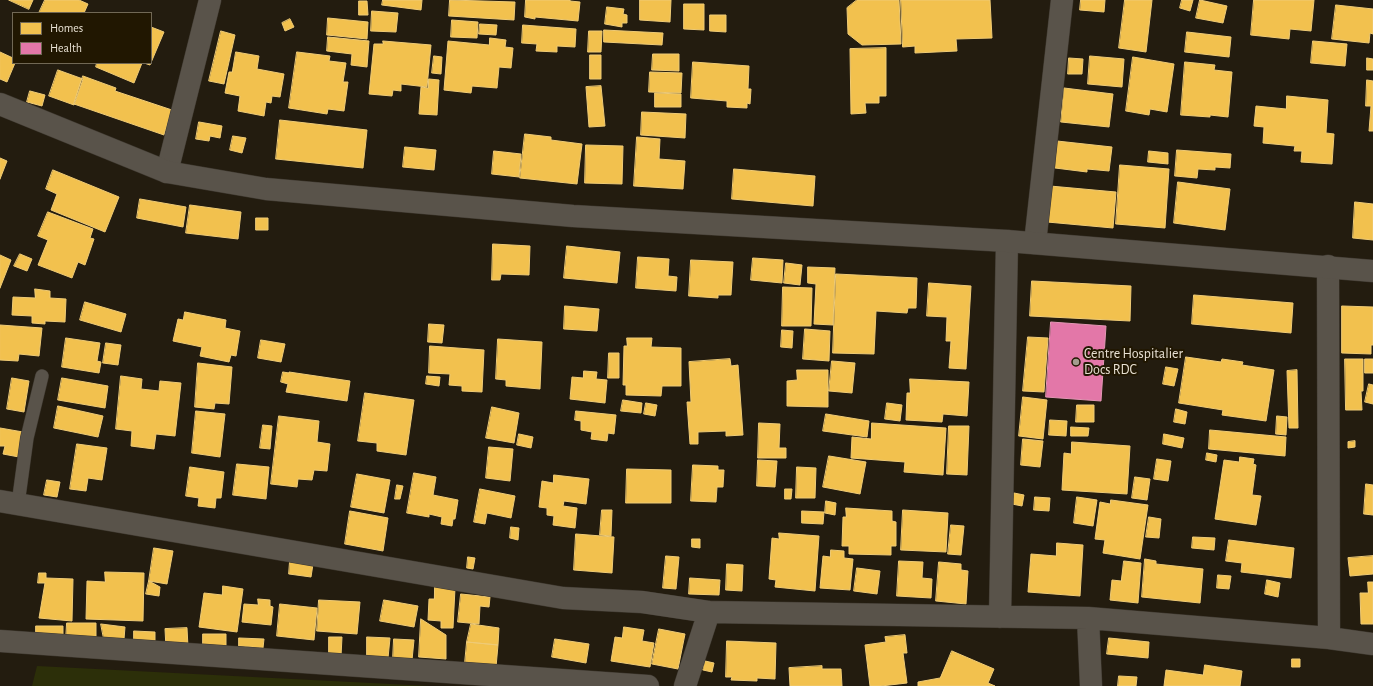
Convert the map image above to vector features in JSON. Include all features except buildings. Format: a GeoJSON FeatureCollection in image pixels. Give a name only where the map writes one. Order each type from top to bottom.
{"type":"FeatureCollection","features":[{"type":"Feature","properties":{"kind":"street"},"geometry":{"type":"LineString","coordinates":[[167,172],[210,0]]}},
{"type":"Feature","properties":{"kind":"street"},"geometry":{"type":"LineString","coordinates":[[1035,243],[1062,0]]}},
{"type":"Feature","properties":{"kind":"street"},"geometry":{"type":"LineString","coordinates":[[0,104],[167,172],[266,189],[573,216],[1007,241],[1328,266],[1373,271]]}},
{"type":"Feature","properties":{"kind":"street"},"geometry":{"type":"LineString","coordinates":[[1000,617],[1007,241]]}},
{"type":"Feature","properties":{"kind":"street"},"geometry":{"type":"LineString","coordinates":[[1328,266],[1329,638]]}},
{"type":"Feature","properties":{"kind":"street"},"geometry":{"type":"LineString","coordinates":[[9,503],[563,598],[642,602],[709,612],[1088,618],[1329,638],[1373,644]]}},
{"type":"Feature","properties":{"kind":"street"},"geometry":{"type":"LineString","coordinates":[[685,686],[709,612]]}},
{"type":"Feature","properties":{"kind":"street"},"geometry":{"type":"LineString","coordinates":[[1088,618],[1091,686]]}},
{"type":"Feature","properties":{"kind":"street"},"geometry":{"type":"LineString","coordinates":[[0,642],[648,686]]}},
{"type":"Feature","properties":{"kind":"lane"},"geometry":{"type":"LineString","coordinates":[[9,503],[42,376]]}},
{"type":"Feature","properties":{"kind":"green space"},"geometry":{"type":"Polygon","coordinates":[[[37,666],[430,686],[32,686],[37,666]]]}},
{"type":"Feature","properties":{"kind":"place","name":"Centre Hospitalier Docs RDC"},"geometry":{"type":"Point","coordinates":[1076,362]}}]}
